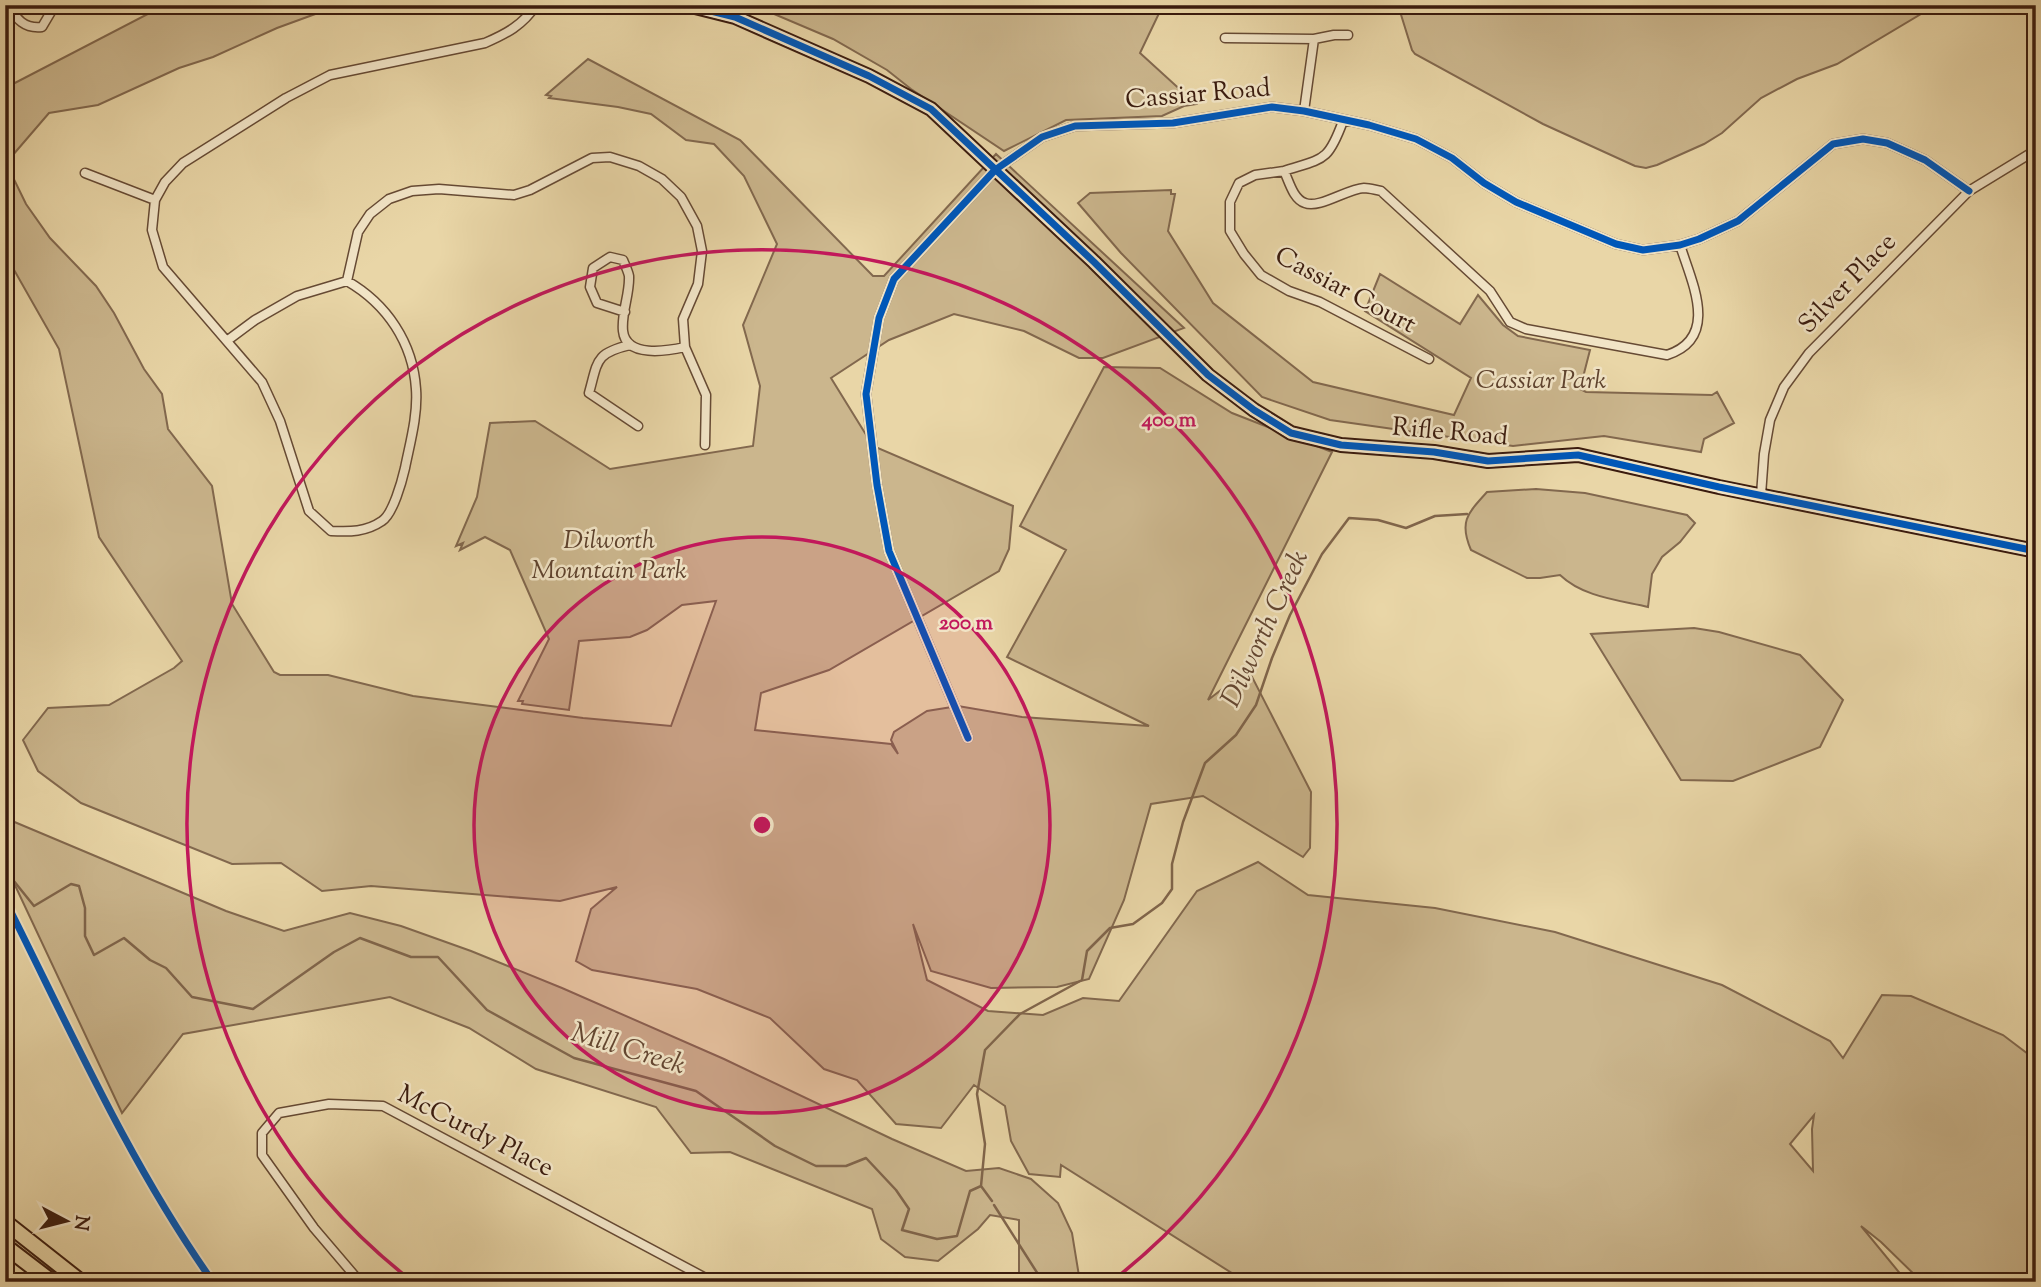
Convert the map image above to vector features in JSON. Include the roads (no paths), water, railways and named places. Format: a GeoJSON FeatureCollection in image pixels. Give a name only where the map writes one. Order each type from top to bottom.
{"type":"FeatureCollection","features":[{"type":"Feature","properties":{"kind":"highway"},"geometry":{"type":"LineString","coordinates":[[5,1222],[81,1282]]}},
{"type":"Feature","properties":{"kind":"highway"},"geometry":{"type":"LineString","coordinates":[[5,1246],[52,1282]]}},
{"type":"Feature","properties":{"kind":"street"},"geometry":{"type":"LineString","coordinates":[[7,5],[17,21],[31,28],[42,27],[55,5]]}},
{"type":"Feature","properties":{"kind":"street"},"geometry":{"type":"LineString","coordinates":[[228,340],[255,320],[297,296],[348,281],[365,291],[388,315],[403,336],[411,360],[416,390],[412,433],[401,485],[385,520],[360,532],[331,531],[309,511],[280,421],[262,382],[163,267],[152,230],[155,200],[165,182],[183,163],[286,98],[330,75],[485,43],[507,34],[527,19],[536,5]]}},
{"type":"Feature","properties":{"kind":"street","name":"Rifle Road"},"geometry":{"type":"LineString","coordinates":[[687,5],[735,17],[869,76],[931,109],[1094,262],[1208,375],[1254,410],[1291,433],[1341,445],[1434,452],[1488,461],[1578,455],[2036,551]]}},
{"type":"Feature","properties":{"kind":"street"},"geometry":{"type":"LineString","coordinates":[[1224,38],[1314,39],[1348,35]]}},
{"type":"Feature","properties":{"kind":"street"},"geometry":{"type":"LineString","coordinates":[[1304,111],[1314,39]]}},
{"type":"Feature","properties":{"kind":"street","name":"Cassiar Road"},"geometry":{"type":"LineString","coordinates":[[968,738],[889,551],[877,485],[866,394],[878,318],[894,279],[995,170],[1042,138],[1075,126],[1173,123],[1272,107],[1304,111],[1369,125],[1416,139],[1452,158],[1484,183],[1516,202],[1616,244],[1643,250],[1680,245],[1738,221],[1833,144],[1843,142],[1863,139],[1886,143],[1924,160],[1969,191]]}},
{"type":"Feature","properties":{"kind":"street","name":"Cassiar Court"},"geometry":{"type":"LineString","coordinates":[[1342,121],[1334,144],[1324,158],[1255,175],[1239,183],[1230,202],[1230,231],[1261,275],[1289,291],[1320,302],[1429,359]]}},
{"type":"Feature","properties":{"kind":"street","name":"Silver Place"},"geometry":{"type":"LineString","coordinates":[[1761,495],[1770,420],[1784,387],[1810,354],[1969,191],[2036,150]]}},
{"type":"Feature","properties":{"kind":"street"},"geometry":{"type":"LineString","coordinates":[[348,281],[358,232],[370,214],[389,199],[412,191],[439,188],[514,195],[530,190],[592,158],[610,157],[639,166],[662,179],[681,197],[697,226],[702,251],[698,284],[684,319],[685,347],[706,396],[705,444]]}},
{"type":"Feature","properties":{"kind":"street"},"geometry":{"type":"LineString","coordinates":[[1284,170],[1295,194],[1305,203],[1318,204],[1346,192],[1367,187],[1381,191],[1490,291],[1510,322],[1526,329],[1667,355],[1682,350],[1692,339],[1699,321],[1699,304],[1680,245]]}},
{"type":"Feature","properties":{"kind":"street"},"geometry":{"type":"LineString","coordinates":[[85,173],[155,200]]}},
{"type":"Feature","properties":{"kind":"street"},"geometry":{"type":"LineString","coordinates":[[625,312],[597,303],[590,288],[593,268],[610,257],[623,260],[629,274],[623,333],[630,345]]}},
{"type":"Feature","properties":{"kind":"street"},"geometry":{"type":"LineString","coordinates":[[638,426],[589,393],[597,364],[608,350],[630,345],[646,350],[665,351],[685,347]]}},
{"type":"Feature","properties":{"kind":"street","name":"McCurdy Place"},"geometry":{"type":"LineString","coordinates":[[360,1282],[314,1227],[262,1155],[262,1133],[279,1113],[328,1104],[383,1106],[713,1282]]}},
{"type":"Feature","properties":{"kind":"waterway","name":"Dilworth Creek"},"geometry":{"type":"LineString","coordinates":[[981,1186],[985,1144],[977,1094],[985,1050],[1020,1014],[1082,980],[1087,951],[1110,928],[1133,924],[1162,903],[1172,889],[1172,864],[1183,822],[1205,763],[1236,735],[1256,705],[1290,615],[1322,554],[1349,518],[1378,520],[1406,528],[1435,516],[1467,514]]}},
{"type":"Feature","properties":{"kind":"waterway","name":"Mill Creek"},"geometry":{"type":"LineString","coordinates":[[5,870],[34,906],[71,884],[79,886],[85,908],[85,936],[94,955],[124,938],[150,960],[166,968],[192,997],[253,1009],[334,952],[360,938],[411,957],[438,957],[487,1010],[574,1058],[696,1091],[775,1146],[816,1166],[846,1166],[866,1158],[896,1190],[909,1209],[902,1230],[937,1239],[957,1236],[970,1191],[981,1186],[992,1201]]}},
{"type":"Feature","properties":{"kind":"waterway","name":"Mill Creek"},"geometry":{"type":"LineString","coordinates":[[994,1205],[1043,1282]]}},
{"type":"Feature","properties":{"kind":"park label","name":"Cassiar Park"},"geometry":{"type":"Point","coordinates":[1541,381]}},
{"type":"Feature","properties":{"kind":"park label","name":"Dilworth Mountain Park"},"geometry":{"type":"Point","coordinates":[609,556]}}]}
